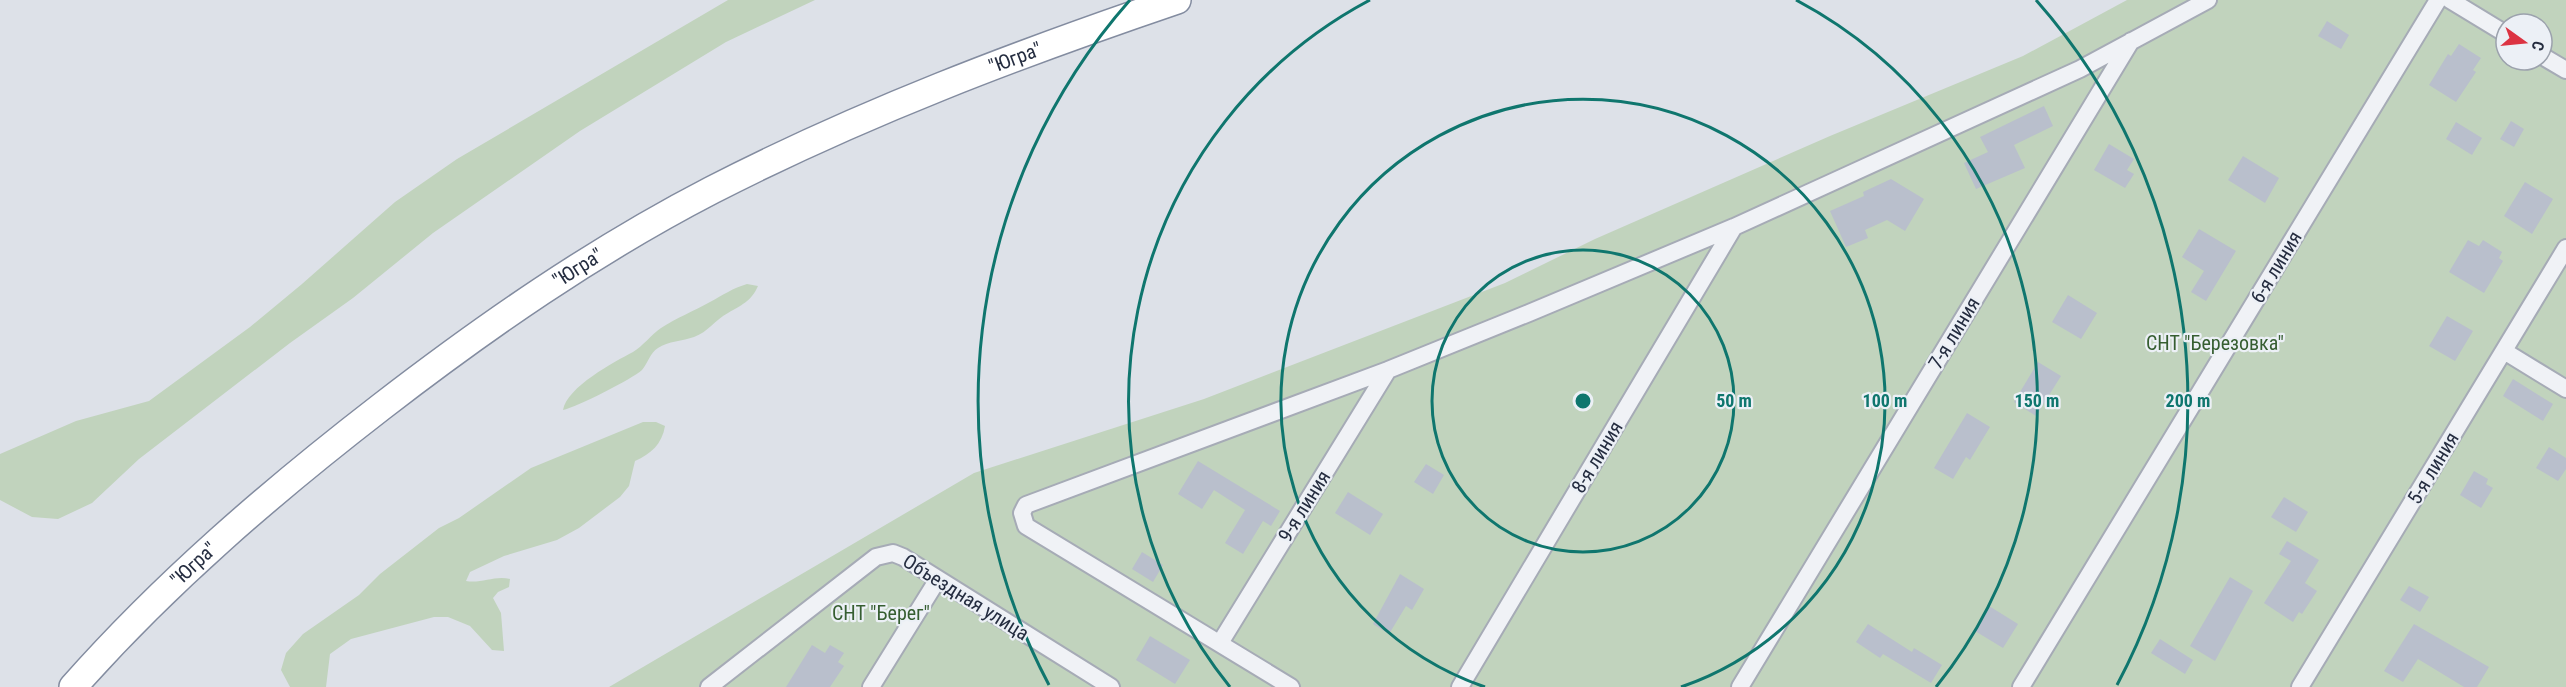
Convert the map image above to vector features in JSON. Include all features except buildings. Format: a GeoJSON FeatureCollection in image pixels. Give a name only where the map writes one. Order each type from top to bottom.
{"type":"FeatureCollection","features":[{"type":"Feature","properties":{"kind":"highway","name":"\"Югра\""},"geometry":{"type":"LineString","coordinates":[[73,687],[138,617],[272,494],[419,377],[507,313],[582,263],[711,190],[875,112],[1020,55],[1177,0]]}},
{"type":"Feature","properties":{"kind":"street"},"geometry":{"type":"LineString","coordinates":[[1291,687],[1026,526],[1022,513],[1026,505],[1388,370],[1734,227],[2021,97],[2208,0]]}},
{"type":"Feature","properties":{"kind":"street","name":"6-я линия"},"geometry":{"type":"LineString","coordinates":[[2021,687],[2438,0]]}},
{"type":"Feature","properties":{"kind":"street"},"geometry":{"type":"LineString","coordinates":[[2450,0],[2494,27]]}},
{"type":"Feature","properties":{"kind":"street","name":"7-я линия"},"geometry":{"type":"LineString","coordinates":[[1740,687],[2131,41]]}},
{"type":"Feature","properties":{"kind":"street","name":"8-я линия"},"geometry":{"type":"LineString","coordinates":[[1460,687],[1734,227]]}},
{"type":"Feature","properties":{"kind":"street","name":"5-я линия"},"geometry":{"type":"LineString","coordinates":[[2300,687],[2566,248]]}},
{"type":"Feature","properties":{"kind":"street"},"geometry":{"type":"LineString","coordinates":[[2504,351],[2566,389]]}},
{"type":"Feature","properties":{"kind":"street","name":"9-я линия"},"geometry":{"type":"LineString","coordinates":[[1220,643],[1388,370]]}},
{"type":"Feature","properties":{"kind":"street","name":"Объездная улица"},"geometry":{"type":"LineString","coordinates":[[709,687],[876,557],[893,553],[903,557],[1110,687]]}},
{"type":"Feature","properties":{"kind":"street"},"geometry":{"type":"LineString","coordinates":[[871,687],[938,579]]}},
{"type":"Feature","properties":{"kind":"green space"},"geometry":{"type":"Polygon","coordinates":[[[728,0],[815,0],[726,42],[580,131],[433,233],[353,298],[290,343],[139,459],[92,503],[58,519],[32,517],[0,500],[0,454],[76,421],[149,401],[250,327],[395,202],[457,159],[728,0]]]}},
{"type":"Feature","properties":{"kind":"green space","name":"СНТ \"Березовка\""},"geometry":{"type":"Polygon","coordinates":[[[2127,0],[2566,0],[2566,687],[609,687],[974,473],[1204,399],[1505,283],[1595,239],[1830,136],[2023,56],[2127,0]]]}},
{"type":"Feature","properties":{"kind":"green space"},"geometry":{"type":"Polygon","coordinates":[[[747,284],[758,286],[752,296],[703,332],[694,337],[662,346],[655,350],[642,370],[636,374],[592,398],[563,410],[566,401],[582,384],[637,350],[661,328],[747,284]]]}},
{"type":"Feature","properties":{"kind":"green space"},"geometry":{"type":"Polygon","coordinates":[[[643,422],[656,422],[665,426],[664,432],[655,448],[635,461],[629,486],[620,497],[579,528],[557,540],[504,556],[470,572],[466,581],[510,579],[509,587],[498,592],[493,598],[501,613],[504,651],[492,650],[470,626],[448,617],[434,617],[351,639],[330,654],[326,687],[290,687],[281,670],[286,653],[303,634],[359,595],[380,574],[439,528],[459,518],[531,468],[643,422]]]}},
{"type":"Feature","properties":{"kind":"park label","name":"СНТ \"Берег\""},"geometry":{"type":"Point","coordinates":[881,613]}}]}
